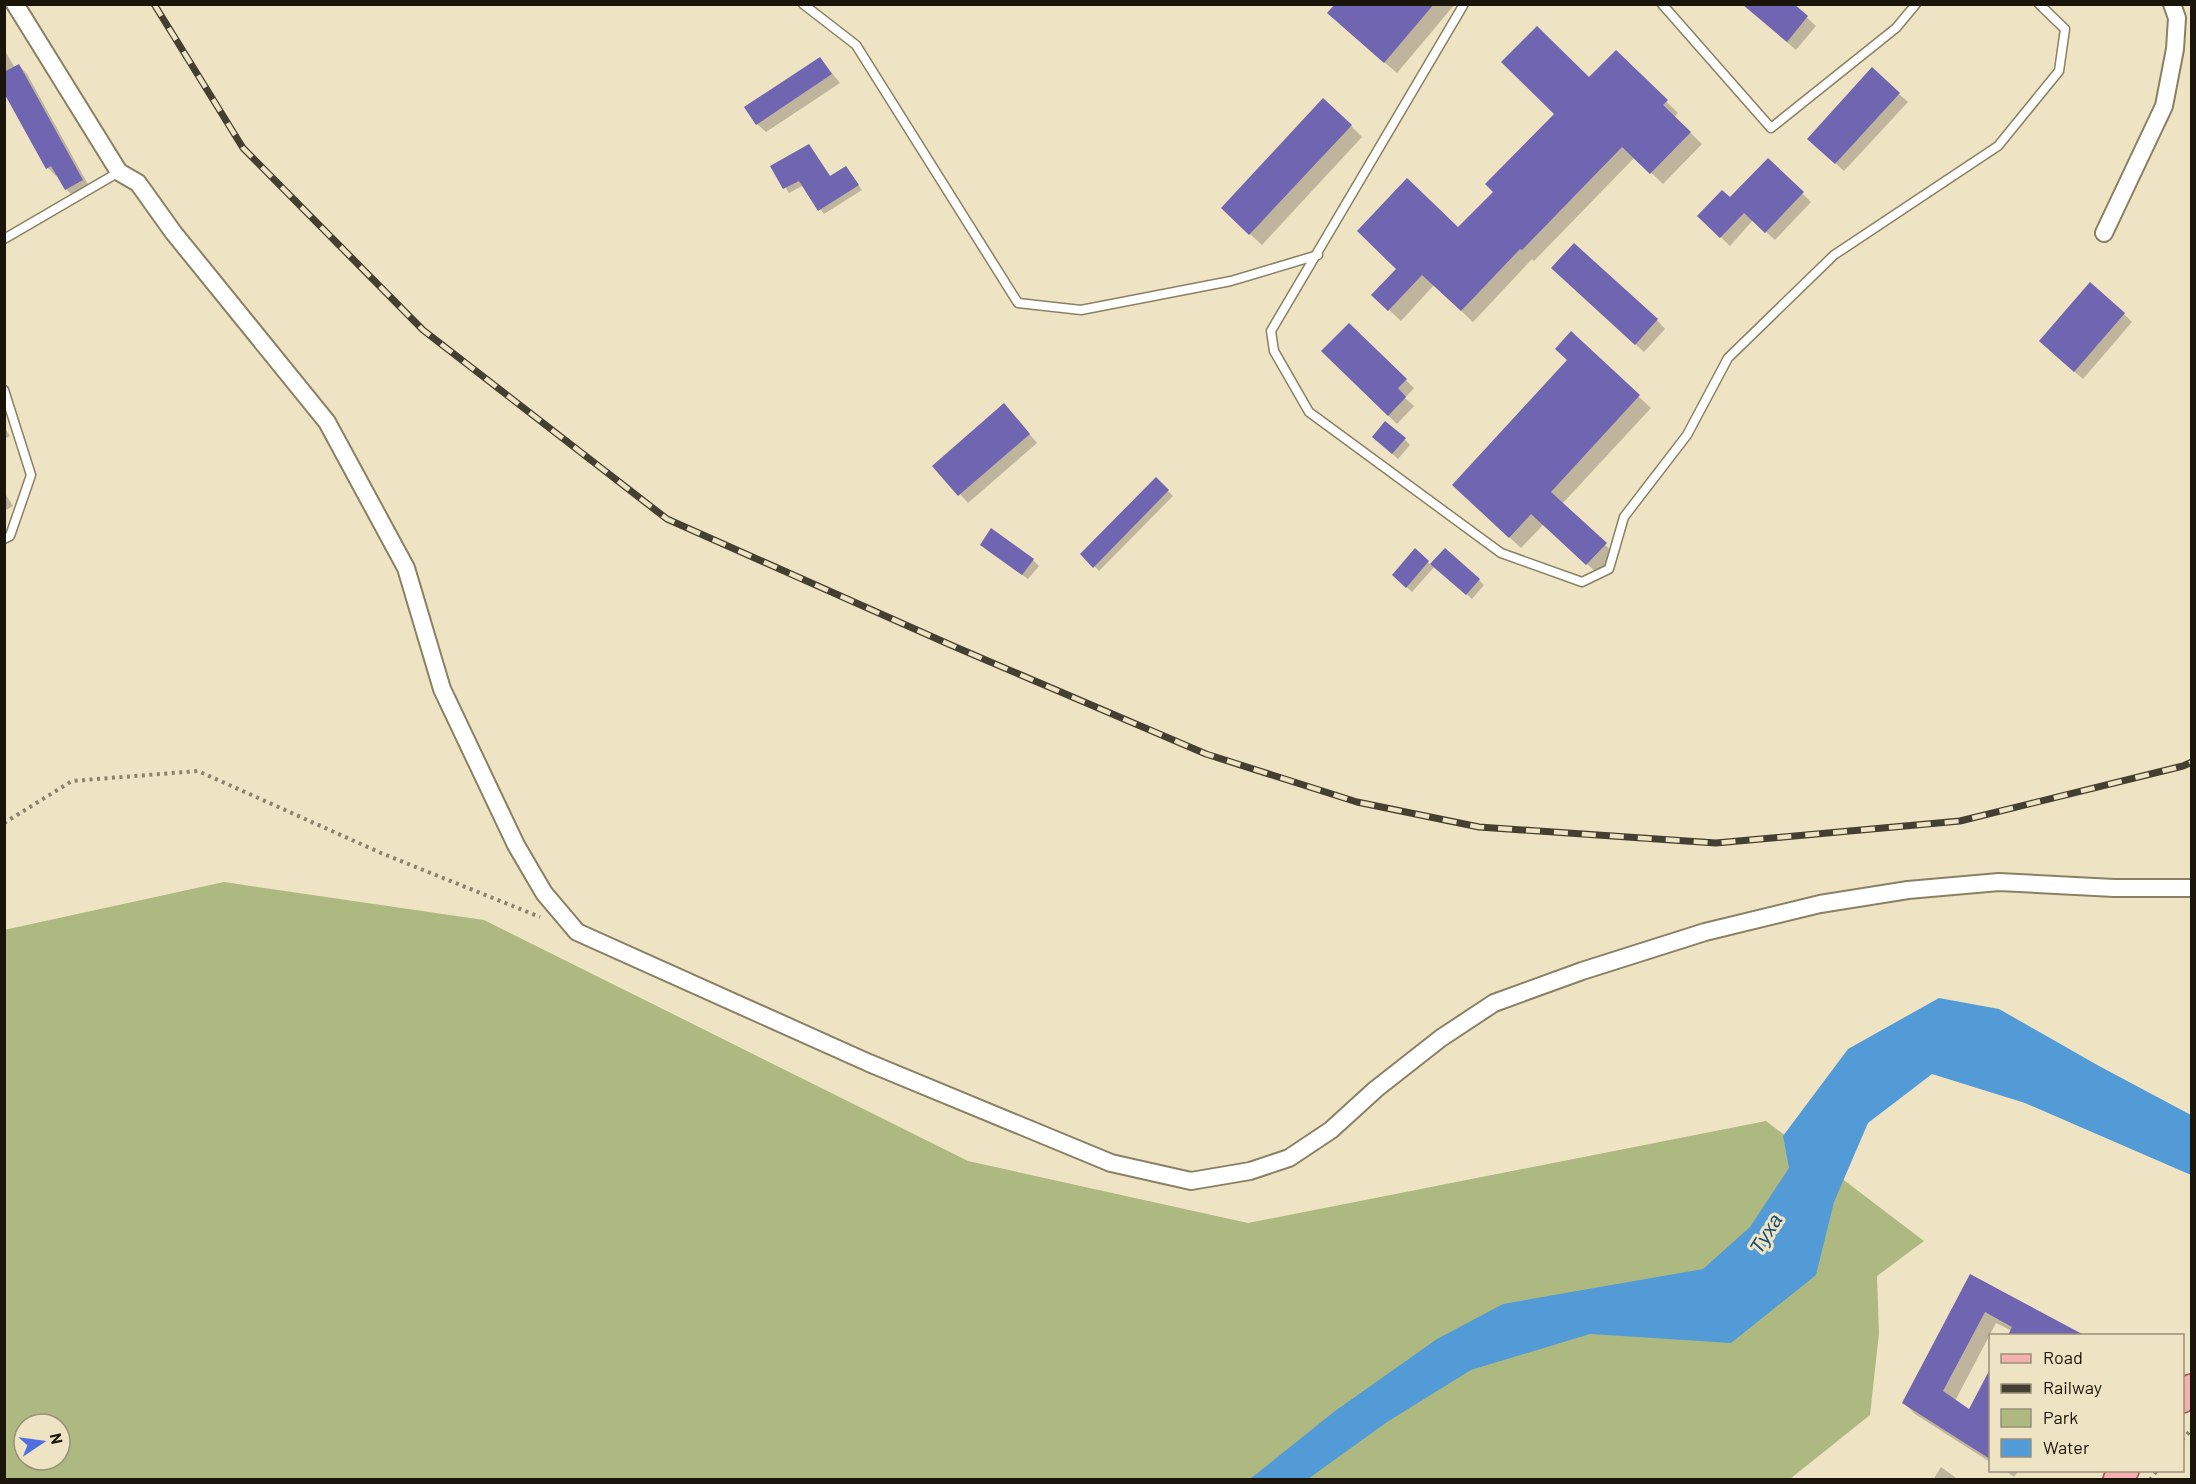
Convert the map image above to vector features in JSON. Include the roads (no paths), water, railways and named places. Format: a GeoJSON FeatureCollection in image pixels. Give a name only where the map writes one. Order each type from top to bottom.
{"type":"FeatureCollection","features":[{"type":"Feature","properties":{"kind":"street"},"geometry":{"type":"LineString","coordinates":[[15,4],[119,172],[138,183],[173,232],[327,422],[406,568],[442,689],[516,845],[544,893],[576,932],[869,1063],[1111,1163],[1191,1181],[1250,1171],[1289,1158],[1330,1130],[1376,1089],[1441,1038],[1494,1003],[1582,971],[1705,932],[1820,904],[1930,888],[1999,882],[2114,888],[2192,888]]}},
{"type":"Feature","properties":{"kind":"street"},"geometry":{"type":"LineString","coordinates":[[2104,233],[2164,106],[2175,49],[2177,18],[2172,4]]}},
{"type":"Feature","properties":{"kind":"lane"},"geometry":{"type":"LineString","coordinates":[[803,4],[856,45],[1018,303],[1081,310],[1231,281],[1318,255]]}},
{"type":"Feature","properties":{"kind":"lane"},"geometry":{"type":"LineString","coordinates":[[1464,4],[1271,332],[1274,351],[1309,411],[1501,553],[1582,582],[1609,569],[1624,517],[1687,435],[1728,358],[1834,255],[1998,146],[2059,71],[2065,29],[2039,4]]}},
{"type":"Feature","properties":{"kind":"lane"},"geometry":{"type":"LineString","coordinates":[[1663,5],[1771,128],[1896,28],[1916,4]]}},
{"type":"Feature","properties":{"kind":"lane"},"geometry":{"type":"LineString","coordinates":[[4,239],[119,172]]}},
{"type":"Feature","properties":{"kind":"lane"},"geometry":{"type":"LineString","coordinates":[[4,390],[31,475],[10,536],[4,539]]}},
{"type":"Feature","properties":{"kind":"water","name":"Туха"},"geometry":{"type":"Polygon","coordinates":[[[1939,998],[1999,1009],[2191,1115],[2191,1175],[2025,1103],[1932,1074],[1868,1123],[1834,1202],[1816,1275],[1731,1343],[1590,1334],[1471,1370],[1387,1422],[1308,1479],[1250,1479],[1335,1411],[1437,1339],[1503,1304],[1703,1269],[1750,1227],[1789,1168],[1783,1136],[1848,1049],[1939,998]]]}},
{"type":"Feature","properties":{"kind":"railway"},"geometry":{"type":"LineString","coordinates":[[154,4],[243,148],[423,330],[667,519],[953,646],[1206,754],[1357,802],[1479,827],[1716,843],[1960,821],[2192,762]]}}]}
